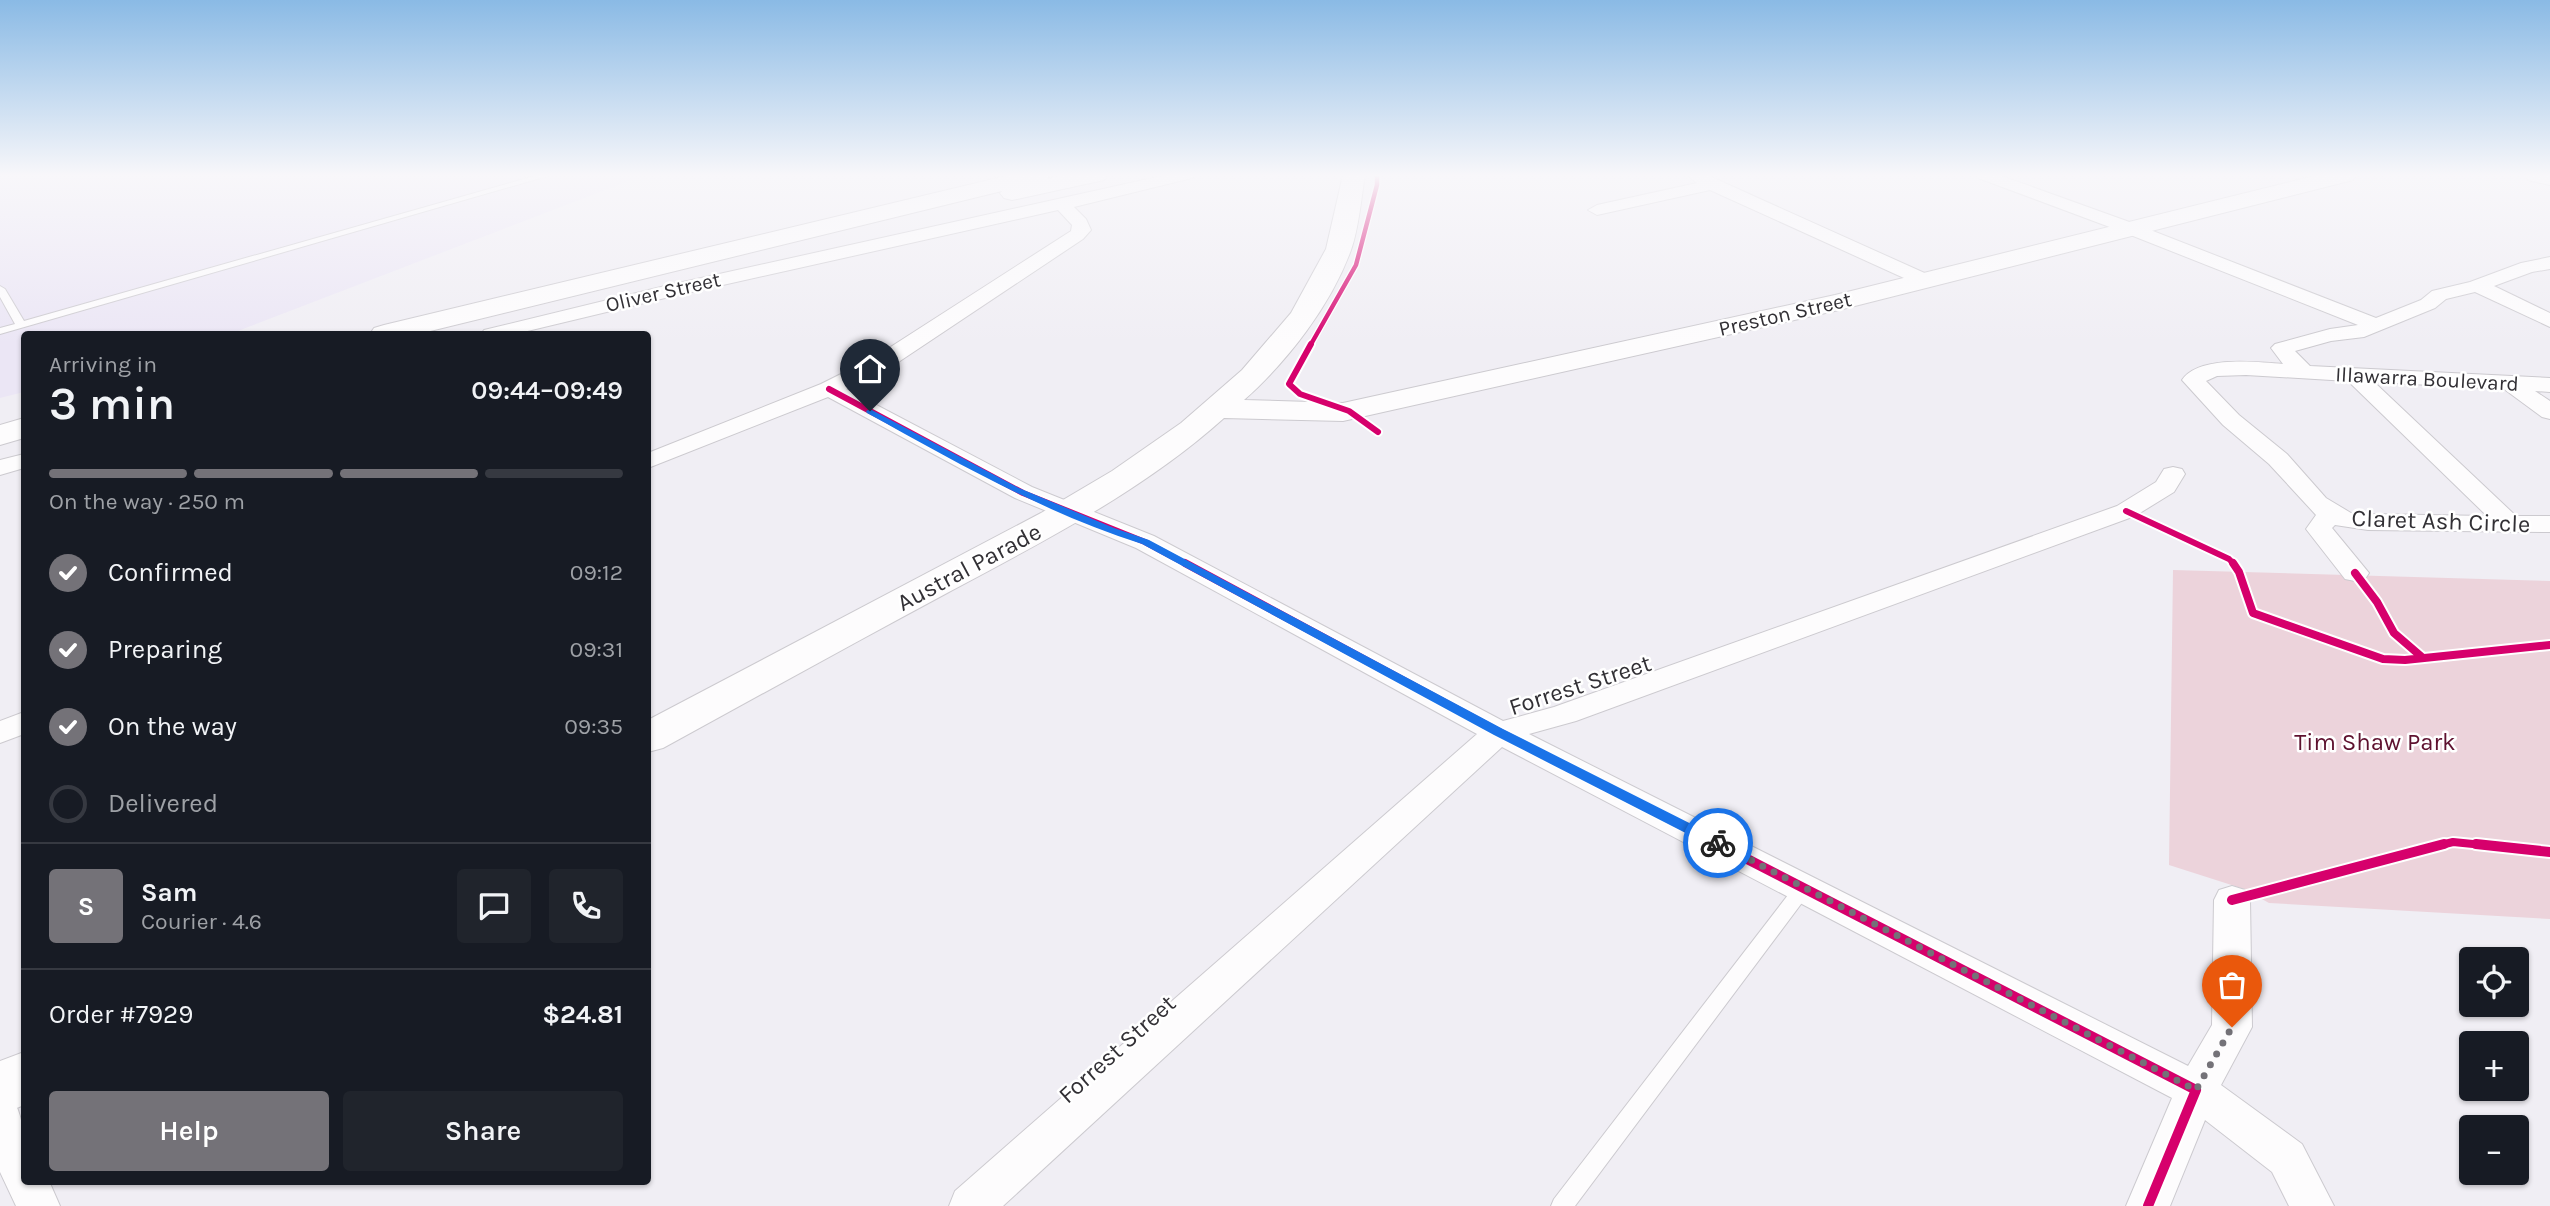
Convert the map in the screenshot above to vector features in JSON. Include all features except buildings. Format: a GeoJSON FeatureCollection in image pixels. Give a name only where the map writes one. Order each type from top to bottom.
{"type":"FeatureCollection","features":[{"type":"Feature","properties":{"kind":"street"},"geometry":{"type":"LineString","coordinates":[[396,331],[818,231]]}},
{"type":"Feature","properties":{"kind":"street","name":"Oliver Street"},"geometry":{"type":"LineString","coordinates":[[504,331],[836,252],[936,231]]}},
{"type":"Feature","properties":{"kind":"street"},"geometry":{"type":"LineString","coordinates":[[651,460],[829,389],[883,362],[1081,231]]}},
{"type":"Feature","properties":{"kind":"street","name":"Austral Parade"},"geometry":{"type":"LineString","coordinates":[[651,736],[1071,512],[1150,462],[1219,409],[1299,322],[1321,287],[1338,252],[1344,231]]}},
{"type":"Feature","properties":{"kind":"street"},"geometry":{"type":"LineString","coordinates":[[1815,231],[1922,279]]}},
{"type":"Feature","properties":{"kind":"street","name":"Preston Street"},"geometry":{"type":"LineString","coordinates":[[1219,409],[1343,412],[1839,302],[2116,231]]}},
{"type":"Feature","properties":{"kind":"street"},"geometry":{"type":"LineString","coordinates":[[2137,231],[2376,325]]}},
{"type":"Feature","properties":{"kind":"street"},"geometry":{"type":"LineString","coordinates":[[814,232],[836,252]]}},
{"type":"Feature","properties":{"kind":"street"},"geometry":{"type":"LineString","coordinates":[[2304,372],[2282,348],[2330,335],[2357,333],[2428,304],[2439,295],[2476,286],[2528,267],[2550,263]]}},
{"type":"Feature","properties":{"kind":"street"},"geometry":{"type":"LineString","coordinates":[[2476,286],[2498,294],[2550,321]]}},
{"type":"Feature","properties":{"kind":"street","name":"Claret Ash Circle"},"geometry":{"type":"LineString","coordinates":[[2304,372],[2216,369],[2199,374],[2193,380],[2214,404],[2258,440],[2330,513],[2346,520],[2550,524]]}},
{"type":"Feature","properties":{"kind":"street","name":"Illawarra Boulevard"},"geometry":{"type":"LineString","coordinates":[[2304,372],[2550,385]]}},
{"type":"Feature","properties":{"kind":"street"},"geometry":{"type":"LineString","coordinates":[[2354,375],[2509,523]]}},
{"type":"Feature","properties":{"kind":"street"},"geometry":{"type":"LineString","coordinates":[[2510,383],[2550,412]]}},
{"type":"Feature","properties":{"kind":"street"},"geometry":{"type":"LineString","coordinates":[[829,389],[1016,491],[1071,512],[1110,531],[1145,542],[1499,732],[2196,1090],[2287,1158],[2312,1206]]}},
{"type":"Feature","properties":{"kind":"street"},"geometry":{"type":"LineString","coordinates":[[0,435],[21,429]]}},
{"type":"Feature","properties":{"kind":"street"},"geometry":{"type":"LineString","coordinates":[[0,468],[21,462]]}},
{"type":"Feature","properties":{"kind":"street","name":"Forrest Street"},"geometry":{"type":"LineString","coordinates":[[971,1206],[1499,732],[1565,714],[2126,511],[2165,487],[2173,474]]}},
{"type":"Feature","properties":{"kind":"street"},"geometry":{"type":"LineString","coordinates":[[2330,513],[2319,529],[2355,573]]}},
{"type":"Feature","properties":{"kind":"street"},"geometry":{"type":"LineString","coordinates":[[0,733],[21,723]]}},
{"type":"Feature","properties":{"kind":"street"},"geometry":{"type":"LineString","coordinates":[[2148,1206],[2196,1090],[2232,1027],[2232,900]]}},
{"type":"Feature","properties":{"kind":"street"},"geometry":{"type":"LineString","coordinates":[[0,1090],[21,1078]]}},
{"type":"Feature","properties":{"kind":"street"},"geometry":{"type":"LineString","coordinates":[[0,1116],[5,1136],[21,1170]]}},
{"type":"Feature","properties":{"kind":"street"},"geometry":{"type":"LineString","coordinates":[[28,1185],[38,1206]]}},
{"type":"Feature","properties":{"kind":"lane"},"geometry":{"type":"LineString","coordinates":[[0,331],[356,231]]}},
{"type":"Feature","properties":{"kind":"lane"},"geometry":{"type":"LineString","coordinates":[[0,289],[21,326]]}},
{"type":"Feature","properties":{"kind":"lane"},"geometry":{"type":"LineString","coordinates":[[1562,1206],[1804,887]]}},
{"type":"Feature","properties":{"kind":"shaded area"},"geometry":{"type":"Polygon","coordinates":[[[0,231],[497,231],[238,331],[21,331],[21,393],[0,398],[0,231]]]}},
{"type":"Feature","properties":{"kind":"green space","name":"Tim Shaw Park"},"geometry":{"type":"Polygon","coordinates":[[[2173,570],[2550,581],[2550,919],[2269,903],[2244,889],[2169,865],[2173,570]]]}},
{"type":"Feature","properties":{"kind":"cycle path"},"geometry":{"type":"LineString","coordinates":[[1365,231],[1356,265],[1289,384],[1300,394],[1349,411],[1378,432]]}},
{"type":"Feature","properties":{"kind":"cycle path"},"geometry":{"type":"LineString","coordinates":[[829,389],[1023,493],[1145,542],[1499,732],[2196,1090],[2148,1206]]}},
{"type":"Feature","properties":{"kind":"cycle path"},"geometry":{"type":"LineString","coordinates":[[2126,511],[2229,559],[2239,572],[2253,613],[2383,659],[2405,660],[2550,645]]}},
{"type":"Feature","properties":{"kind":"cycle path"},"geometry":{"type":"LineString","coordinates":[[2355,573],[2377,602],[2394,633],[2423,658]]}},
{"type":"Feature","properties":{"kind":"cycle path"},"geometry":{"type":"LineString","coordinates":[[2232,900],[2453,842],[2550,852]]}},
{"type":"Feature","properties":{"kind":"way so far"},"geometry":{"type":"LineString","coordinates":[[1718,843],[2196,1090],[2232,1027]]}},
{"type":"Feature","properties":{"kind":"route"},"geometry":{"type":"LineString","coordinates":[[870,411],[1016,491],[1071,512],[1110,531],[1145,542],[1499,732],[1718,843]]}}]}
